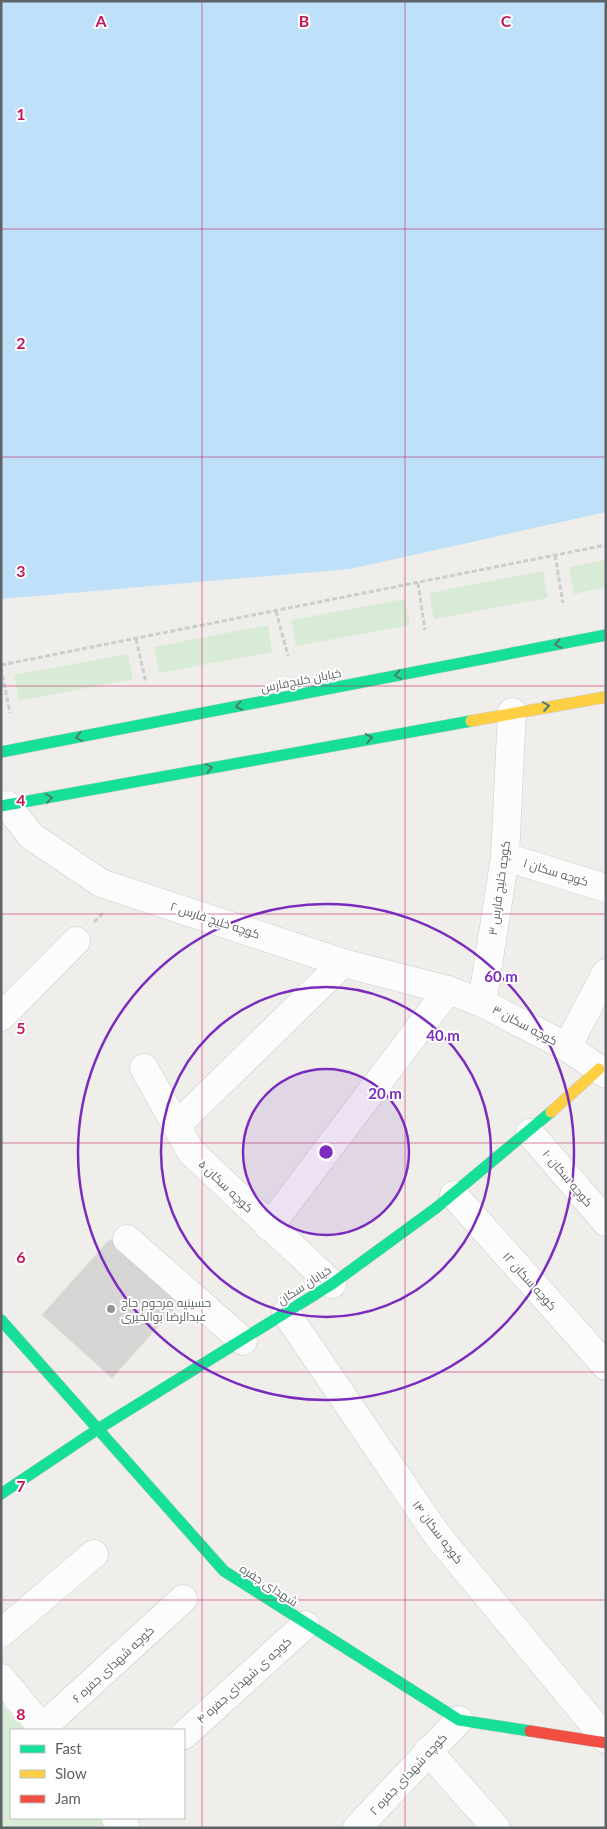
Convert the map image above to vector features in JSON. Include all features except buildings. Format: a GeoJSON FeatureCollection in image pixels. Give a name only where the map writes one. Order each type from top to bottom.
{"type":"FeatureCollection","features":[{"type":"Feature","properties":{"kind":"street","name":"خیابان خلیج‌فارس"},"geometry":{"type":"LineString","coordinates":[[1,752],[606,635]]}},
{"type":"Feature","properties":{"kind":"street"},"geometry":{"type":"LineString","coordinates":[[4,806],[606,696]]}},
{"type":"Feature","properties":{"kind":"street","name":"کوچه خلیج فارس ۳"},"geometry":{"type":"LineString","coordinates":[[482,1002],[505,857],[512,712]]}},
{"type":"Feature","properties":{"kind":"street","name":"کوچه خلیج فارس ۲"},"geometry":{"type":"LineString","coordinates":[[4,806],[31,836],[101,883],[344,963],[448,990]]}},
{"type":"Feature","properties":{"kind":"street","name":"کوچه سکان ۱"},"geometry":{"type":"LineString","coordinates":[[505,857],[606,888]]}},
{"type":"Feature","properties":{"kind":"street"},"geometry":{"type":"LineString","coordinates":[[1,1017],[76,941]]}},
{"type":"Feature","properties":{"kind":"street"},"geometry":{"type":"LineString","coordinates":[[176,1126],[344,963]]}},
{"type":"Feature","properties":{"kind":"street"},"geometry":{"type":"LineString","coordinates":[[567,1047],[606,974]]}},
{"type":"Feature","properties":{"kind":"street"},"geometry":{"type":"LineString","coordinates":[[269,1227],[448,990]]}},
{"type":"Feature","properties":{"kind":"street","name":"کوچه سکان ۳"},"geometry":{"type":"LineString","coordinates":[[448,990],[482,1002],[567,1047],[602,1072]]}},
{"type":"Feature","properties":{"kind":"street","name":"کوچه سکان ۵"},"geometry":{"type":"LineString","coordinates":[[144,1068],[191,1152],[332,1284]]}},
{"type":"Feature","properties":{"kind":"street","name":"خیابان سکان"},"geometry":{"type":"LineString","coordinates":[[1,1494],[97,1430],[332,1284],[454,1195],[602,1072]]}},
{"type":"Feature","properties":{"kind":"street","name":"کوچه سکان ۱۰"},"geometry":{"type":"LineString","coordinates":[[530,1133],[606,1222]]}},
{"type":"Feature","properties":{"kind":"street","name":"کوچه سکان ۱۲"},"geometry":{"type":"LineString","coordinates":[[454,1195],[606,1366]]}},
{"type":"Feature","properties":{"kind":"street"},"geometry":{"type":"LineString","coordinates":[[127,1239],[243,1341]]}},
{"type":"Feature","properties":{"kind":"street","name":"کوچه سکان ۱۴"},"geometry":{"type":"LineString","coordinates":[[286,1314],[438,1535],[606,1741]]}},
{"type":"Feature","properties":{"kind":"street","name":"شهدای جفره"},"geometry":{"type":"LineString","coordinates":[[1,1320],[224,1571],[305,1625],[459,1720],[606,1741]]}},
{"type":"Feature","properties":{"kind":"street"},"geometry":{"type":"LineString","coordinates":[[1,1633],[94,1554]]}},
{"type":"Feature","properties":{"kind":"street","name":"کوچه شهدای جفره ۶"},"geometry":{"type":"LineString","coordinates":[[43,1729],[183,1599]]}},
{"type":"Feature","properties":{"kind":"street","name":"کوچه ی شهدای جفره ۴"},"geometry":{"type":"LineString","coordinates":[[185,1734],[305,1625]]}},
{"type":"Feature","properties":{"kind":"street"},"geometry":{"type":"LineString","coordinates":[[1,1678],[43,1729]]}},
{"type":"Feature","properties":{"kind":"street","name":"کوچه شهدای جفره ۲"},"geometry":{"type":"LineString","coordinates":[[357,1828],[459,1720]]}},
{"type":"Feature","properties":{"kind":"street"},"geometry":{"type":"LineString","coordinates":[[428,1751],[496,1828]]}},
{"type":"Feature","properties":{"kind":"street"},"geometry":{"type":"LineString","coordinates":[[117,1819],[126,1828]]}},
{"type":"Feature","properties":{"kind":"path"},"geometry":{"type":"LineString","coordinates":[[10,713],[1,666],[606,545]]}},
{"type":"Feature","properties":{"kind":"path"},"geometry":{"type":"LineString","coordinates":[[555,555],[563,603]]}},
{"type":"Feature","properties":{"kind":"path"},"geometry":{"type":"LineString","coordinates":[[418,583],[425,630]]}},
{"type":"Feature","properties":{"kind":"path"},"geometry":{"type":"LineString","coordinates":[[276,611],[288,656]]}},
{"type":"Feature","properties":{"kind":"path"},"geometry":{"type":"LineString","coordinates":[[136,638],[146,683]]}},
{"type":"Feature","properties":{"kind":"path"},"geometry":{"type":"LineString","coordinates":[[76,941],[125,891]]}},
{"type":"Feature","properties":{"kind":"green space"},"geometry":{"type":"Polygon","coordinates":[[[606,560],[606,587],[574,594],[569,567],[606,560]]]}},
{"type":"Feature","properties":{"kind":"green space"},"geometry":{"type":"Polygon","coordinates":[[[543,571],[548,598],[434,619],[429,593],[543,571]]]}},
{"type":"Feature","properties":{"kind":"green space"},"geometry":{"type":"Polygon","coordinates":[[[405,599],[410,625],[296,646],[291,620],[405,599]]]}},
{"type":"Feature","properties":{"kind":"green space"},"geometry":{"type":"Polygon","coordinates":[[[268,625],[272,652],[159,673],[154,647],[268,625]]]}},
{"type":"Feature","properties":{"kind":"green space"},"geometry":{"type":"Polygon","coordinates":[[[128,654],[133,679],[19,701],[14,675],[128,654]]]}},
{"type":"Feature","properties":{"kind":"green space"},"geometry":{"type":"Polygon","coordinates":[[[1,1704],[23,1729],[10,1729],[10,1819],[102,1819],[104,1822],[97,1828],[1,1828],[1,1704]]]}},
{"type":"Feature","properties":{"kind":"water"},"geometry":{"type":"Polygon","coordinates":[[[1,1],[606,1],[606,512],[350,569],[1,599],[1,1]]]}},
{"type":"Feature","properties":{"kind":"traffic: fast"},"geometry":{"type":"LineString","coordinates":[[1,752],[606,635]]}},
{"type":"Feature","properties":{"kind":"traffic: fast"},"geometry":{"type":"LineString","coordinates":[[1,806],[471,721]]}},
{"type":"Feature","properties":{"kind":"traffic: fast"},"geometry":{"type":"LineString","coordinates":[[1,1494],[98,1429],[332,1284],[436,1208],[551,1112]]}},
{"type":"Feature","properties":{"kind":"traffic: fast"},"geometry":{"type":"LineString","coordinates":[[1,1320],[224,1571],[459,1720],[530,1731]]}},
{"type":"Feature","properties":{"kind":"traffic: slow"},"geometry":{"type":"LineString","coordinates":[[471,721],[606,697]]}},
{"type":"Feature","properties":{"kind":"traffic: slow"},"geometry":{"type":"LineString","coordinates":[[551,1112],[599,1069]]}},
{"type":"Feature","properties":{"kind":"traffic: jam"},"geometry":{"type":"LineString","coordinates":[[530,1731],[606,1743]]}},
{"type":"Feature","properties":{"kind":"place","name":"حسینیه مرحوم حاج عبدالرضا بوالخیری"},"geometry":{"type":"Point","coordinates":[111,1309]}}]}
